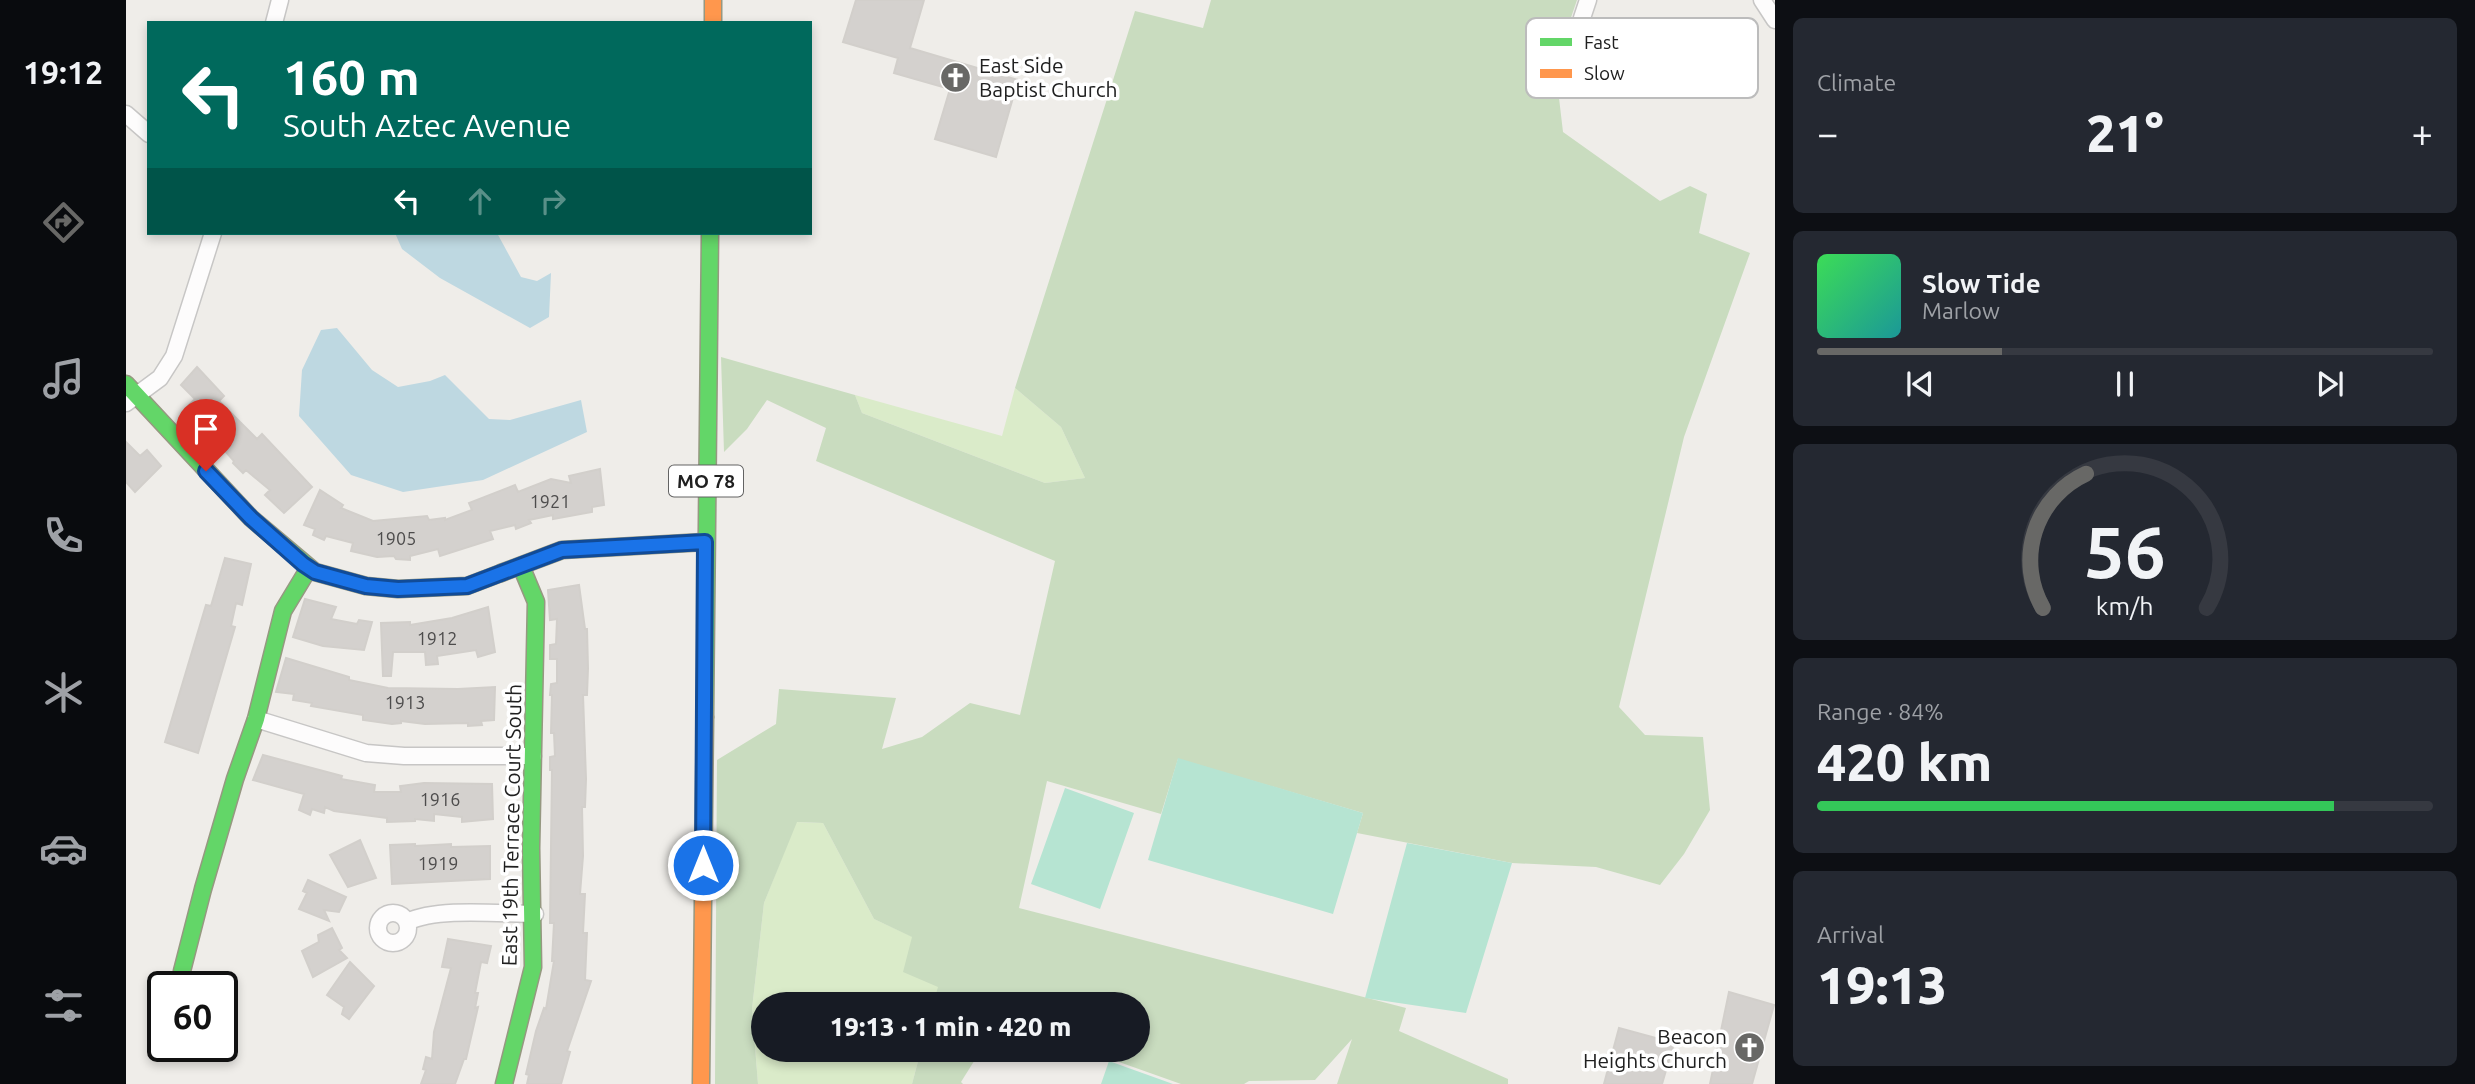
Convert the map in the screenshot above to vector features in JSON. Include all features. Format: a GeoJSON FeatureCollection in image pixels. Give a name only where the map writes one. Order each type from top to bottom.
{"type":"FeatureCollection","features":[{"type":"Feature","properties":{"kind":"street"},"geometry":{"type":"LineString","coordinates":[[275,21],[280,0]]}},
{"type":"Feature","properties":{"kind":"street"},"geometry":{"type":"LineString","coordinates":[[713,0],[713,21]]}},
{"type":"Feature","properties":{"kind":"street"},"geometry":{"type":"LineString","coordinates":[[1582,18],[1588,0]]}},
{"type":"Feature","properties":{"kind":"street"},"geometry":{"type":"LineString","coordinates":[[1762,0],[1775,20]]}},
{"type":"Feature","properties":{"kind":"street"},"geometry":{"type":"LineString","coordinates":[[126,114],[147,132]]}},
{"type":"Feature","properties":{"kind":"street"},"geometry":{"type":"LineString","coordinates":[[212,235],[174,356],[160,378],[129,394],[251,518],[315,572],[366,586],[398,589],[467,586],[562,550],[705,542]]}},
{"type":"Feature","properties":{"kind":"street","name":"MO 78"},"geometry":{"type":"LineString","coordinates":[[701,1084],[710,235]]}},
{"type":"Feature","properties":{"kind":"street","name":"East 19th Terrace Court South"},"geometry":{"type":"LineString","coordinates":[[504,1084],[533,967],[535,914],[531,848],[536,602],[521,566]]}},
{"type":"Feature","properties":{"kind":"street"},"geometry":{"type":"LineString","coordinates":[[182,971],[234,779],[256,719],[283,611],[309,568]]}},
{"type":"Feature","properties":{"kind":"street"},"geometry":{"type":"LineString","coordinates":[[256,719],[366,753],[404,756],[533,756]]}},
{"type":"Feature","properties":{"kind":"street"},"geometry":{"type":"LineString","coordinates":[[407,922],[418,916],[442,914],[535,914]]}},
{"type":"Feature","properties":{"kind":"green space"},"geometry":{"type":"Polygon","coordinates":[[[1211,0],[1577,0],[1571,18],[1526,18],[1526,98],[1559,98],[1563,132],[1660,201],[1690,186],[1707,194],[1699,233],[1750,253],[1684,437],[1619,707],[1645,735],[1703,737],[1710,810],[1684,854],[1660,885],[1596,867],[1512,863],[1357,833],[1363,813],[1178,759],[1161,814],[1047,781],[1019,908],[1406,1008],[1399,1031],[1508,1079],[1508,1084],[1337,1084],[1352,1039],[1315,1080],[1181,1084],[1119,1062],[1150,1062],[1150,992],[937,992],[938,987],[903,972],[912,937],[874,919],[823,823],[797,822],[764,903],[754,992],[751,992],[751,1062],[756,1062],[758,1084],[715,1084],[717,760],[776,724],[779,689],[896,698],[882,749],[922,737],[970,703],[1020,715],[1055,561],[816,461],[826,428],[767,400],[747,429],[724,452],[721,357],[855,395],[862,413],[1045,483],[1085,478],[1061,427],[1015,388],[1135,11],[1203,28],[1211,0]]]}},
{"type":"Feature","properties":{"kind":"green space"},"geometry":{"type":"Polygon","coordinates":[[[1015,388],[1061,427],[1085,478],[1045,483],[862,413],[855,395],[1002,436],[1015,388]]]}},
{"type":"Feature","properties":{"kind":"green space"},"geometry":{"type":"Polygon","coordinates":[[[1178,758],[1363,813],[1333,914],[1148,860],[1178,758]]]}},
{"type":"Feature","properties":{"kind":"green space"},"geometry":{"type":"Polygon","coordinates":[[[1065,788],[1134,813],[1100,909],[1031,884],[1065,788]]]}},
{"type":"Feature","properties":{"kind":"green space"},"geometry":{"type":"Polygon","coordinates":[[[796,822],[823,823],[874,919],[913,937],[939,987],[937,992],[754,992],[764,903],[796,822]]]}},
{"type":"Feature","properties":{"kind":"green space"},"geometry":{"type":"Polygon","coordinates":[[[1407,843],[1512,863],[1466,1013],[1365,998],[1407,843]]]}},
{"type":"Feature","properties":{"kind":"green space"},"geometry":{"type":"Polygon","coordinates":[[[756,1062],[918,1062],[912,1084],[758,1084],[756,1062]]]}},
{"type":"Feature","properties":{"kind":"green space"},"geometry":{"type":"Polygon","coordinates":[[[918,1062],[974,1062],[961,1082],[963,1084],[912,1084],[918,1062]]]}},
{"type":"Feature","properties":{"kind":"green space"},"geometry":{"type":"Polygon","coordinates":[[[1109,1062],[1112,1062],[1173,1084],[1101,1084],[1109,1062]]]}},
{"type":"Feature","properties":{"kind":"water"},"geometry":{"type":"Polygon","coordinates":[[[396,235],[498,235],[521,277],[537,281],[551,273],[549,317],[530,328],[440,278],[402,249],[396,235]]]}},
{"type":"Feature","properties":{"kind":"water"},"geometry":{"type":"Polygon","coordinates":[[[337,328],[372,370],[398,387],[430,381],[445,375],[489,419],[510,420],[581,400],[587,432],[483,480],[403,492],[351,475],[299,416],[302,370],[321,330],[337,328]]]}},
{"type":"Feature","properties":{"kind":"building","name":"East Side Baptist Church"},"geometry":{"type":"Polygon","coordinates":[[[856,0],[924,0],[910,48],[1018,80],[996,157],[935,139],[950,89],[894,73],[898,58],[843,42],[856,0]]]}},
{"type":"Feature","properties":{"kind":"building"},"geometry":{"type":"Polygon","coordinates":[[[197,367],[224,396],[219,401],[257,439],[262,434],[312,487],[284,513],[265,495],[270,490],[246,470],[243,473],[233,463],[217,442],[222,436],[203,416],[197,422],[185,409],[195,399],[181,385],[197,367]]]}},
{"type":"Feature","properties":{"kind":"building"},"geometry":{"type":"Polygon","coordinates":[[[126,442],[140,456],[147,450],[161,466],[135,492],[126,482],[126,442]]]}},
{"type":"Feature","properties":{"kind":"building"},"geometry":{"type":"Polygon","coordinates":[[[600,469],[604,505],[592,507],[592,512],[553,519],[553,515],[529,520],[531,523],[516,529],[515,525],[490,531],[493,539],[440,556],[438,549],[410,556],[410,560],[396,559],[394,556],[377,557],[351,551],[353,543],[326,536],[324,540],[313,535],[315,529],[304,525],[320,490],[343,505],[341,508],[373,521],[427,516],[429,520],[445,520],[472,510],[469,503],[515,485],[518,492],[551,479],[571,483],[569,476],[600,469]]]}},
{"type":"Feature","properties":{"kind":"building"},"geometry":{"type":"Polygon","coordinates":[[[225,558],[251,564],[242,605],[236,603],[231,626],[235,627],[198,753],[165,742],[206,605],[211,606],[225,558]]]}},
{"type":"Feature","properties":{"kind":"building"},"geometry":{"type":"Polygon","coordinates":[[[579,585],[587,629],[588,668],[587,695],[583,695],[586,779],[585,807],[582,807],[583,856],[580,894],[585,894],[585,980],[591,981],[567,1051],[570,1052],[561,1084],[527,1084],[529,1075],[526,1074],[536,1031],[544,1008],[546,1009],[554,961],[554,923],[550,923],[550,757],[555,756],[554,733],[551,733],[550,695],[551,684],[557,683],[557,659],[550,659],[550,645],[556,644],[557,619],[550,620],[548,590],[579,585]]]}},
{"type":"Feature","properties":{"kind":"building"},"geometry":{"type":"Polygon","coordinates":[[[305,599],[336,607],[331,619],[357,624],[359,620],[372,622],[364,650],[323,646],[293,637],[305,599]]]}},
{"type":"Feature","properties":{"kind":"building"},"geometry":{"type":"Polygon","coordinates":[[[488,607],[495,652],[478,657],[476,650],[437,656],[438,664],[426,665],[425,652],[393,652],[391,676],[383,676],[381,623],[410,622],[410,625],[452,618],[488,607]]]}},
{"type":"Feature","properties":{"kind":"building"},"geometry":{"type":"Polygon","coordinates":[[[286,658],[349,677],[349,680],[388,688],[495,687],[494,720],[481,721],[482,725],[468,726],[468,723],[425,724],[401,721],[392,724],[363,720],[363,715],[311,706],[312,703],[293,700],[294,694],[276,692],[286,658]]]}},
{"type":"Feature","properties":{"kind":"building"},"geometry":{"type":"Polygon","coordinates":[[[263,755],[342,776],[341,779],[375,785],[374,792],[401,792],[400,786],[424,783],[492,784],[493,819],[462,822],[462,817],[434,814],[434,821],[415,819],[387,822],[387,818],[334,811],[325,807],[324,813],[312,809],[310,815],[299,810],[304,794],[253,780],[263,755]]]}},
{"type":"Feature","properties":{"kind":"building"},"geometry":{"type":"Polygon","coordinates":[[[360,840],[376,878],[348,887],[330,855],[360,840]]]}},
{"type":"Feature","properties":{"kind":"building"},"geometry":{"type":"Polygon","coordinates":[[[390,845],[490,846],[490,879],[392,884],[390,845]]]}},
{"type":"Feature","properties":{"kind":"building"},"geometry":{"type":"Polygon","coordinates":[[[308,880],[346,897],[339,912],[324,910],[329,921],[299,909],[307,893],[303,891],[308,880]]]}},
{"type":"Feature","properties":{"kind":"building"},"geometry":{"type":"Polygon","coordinates":[[[332,928],[342,948],[339,950],[347,958],[313,977],[302,951],[319,942],[318,935],[332,928]]]}},
{"type":"Feature","properties":{"kind":"building"},"geometry":{"type":"Polygon","coordinates":[[[448,939],[491,946],[487,963],[481,962],[475,993],[478,993],[475,1008],[478,1007],[466,1059],[455,1084],[421,1084],[426,1070],[423,1069],[426,1057],[432,1059],[434,1032],[451,968],[442,967],[448,939]]]}},
{"type":"Feature","properties":{"kind":"building"},"geometry":{"type":"Polygon","coordinates":[[[350,962],[374,986],[349,1019],[342,1014],[344,1007],[327,995],[350,962]]]}},
{"type":"Feature","properties":{"kind":"building"},"geometry":{"type":"Polygon","coordinates":[[[1729,992],[1774,1005],[1752,1084],[1710,1084],[1729,992]]]}},
{"type":"Feature","properties":{"kind":"building"},"geometry":{"type":"Polygon","coordinates":[[[1619,1028],[1674,1043],[1662,1084],[1604,1084],[1619,1028]]]}},
{"type":"Feature","properties":{"kind":"traffic: fast"},"geometry":{"type":"LineString","coordinates":[[705,717],[710,235]]}},
{"type":"Feature","properties":{"kind":"traffic: fast"},"geometry":{"type":"LineString","coordinates":[[126,384],[251,518],[315,572],[366,586],[398,589],[467,586],[501,573]]}},
{"type":"Feature","properties":{"kind":"traffic: fast"},"geometry":{"type":"LineString","coordinates":[[504,1084],[533,967],[531,848],[536,602],[521,566]]}},
{"type":"Feature","properties":{"kind":"traffic: fast"},"geometry":{"type":"LineString","coordinates":[[182,971],[235,779],[256,719],[283,611],[309,568]]}},
{"type":"Feature","properties":{"kind":"traffic: slow"},"geometry":{"type":"LineString","coordinates":[[713,0],[713,21]]}},
{"type":"Feature","properties":{"kind":"traffic: slow"},"geometry":{"type":"LineString","coordinates":[[501,573],[562,550],[705,542]]}},
{"type":"Feature","properties":{"kind":"traffic: slow"},"geometry":{"type":"LineString","coordinates":[[701,1084],[705,717]]}},
{"type":"Feature","properties":{"kind":"place","name":"East Side Baptist Church"},"geometry":{"type":"Point","coordinates":[956,77]}},
{"type":"Feature","properties":{"kind":"place","name":"Beacon Heights Church"},"geometry":{"type":"Point","coordinates":[1750,1048]}},
{"type":"Feature","properties":{"kind":"route"},"geometry":{"type":"LineString","coordinates":[[206,471],[251,518],[303,564],[315,572],[366,586],[398,589],[467,586],[562,550],[705,542],[703,865]]}}]}
